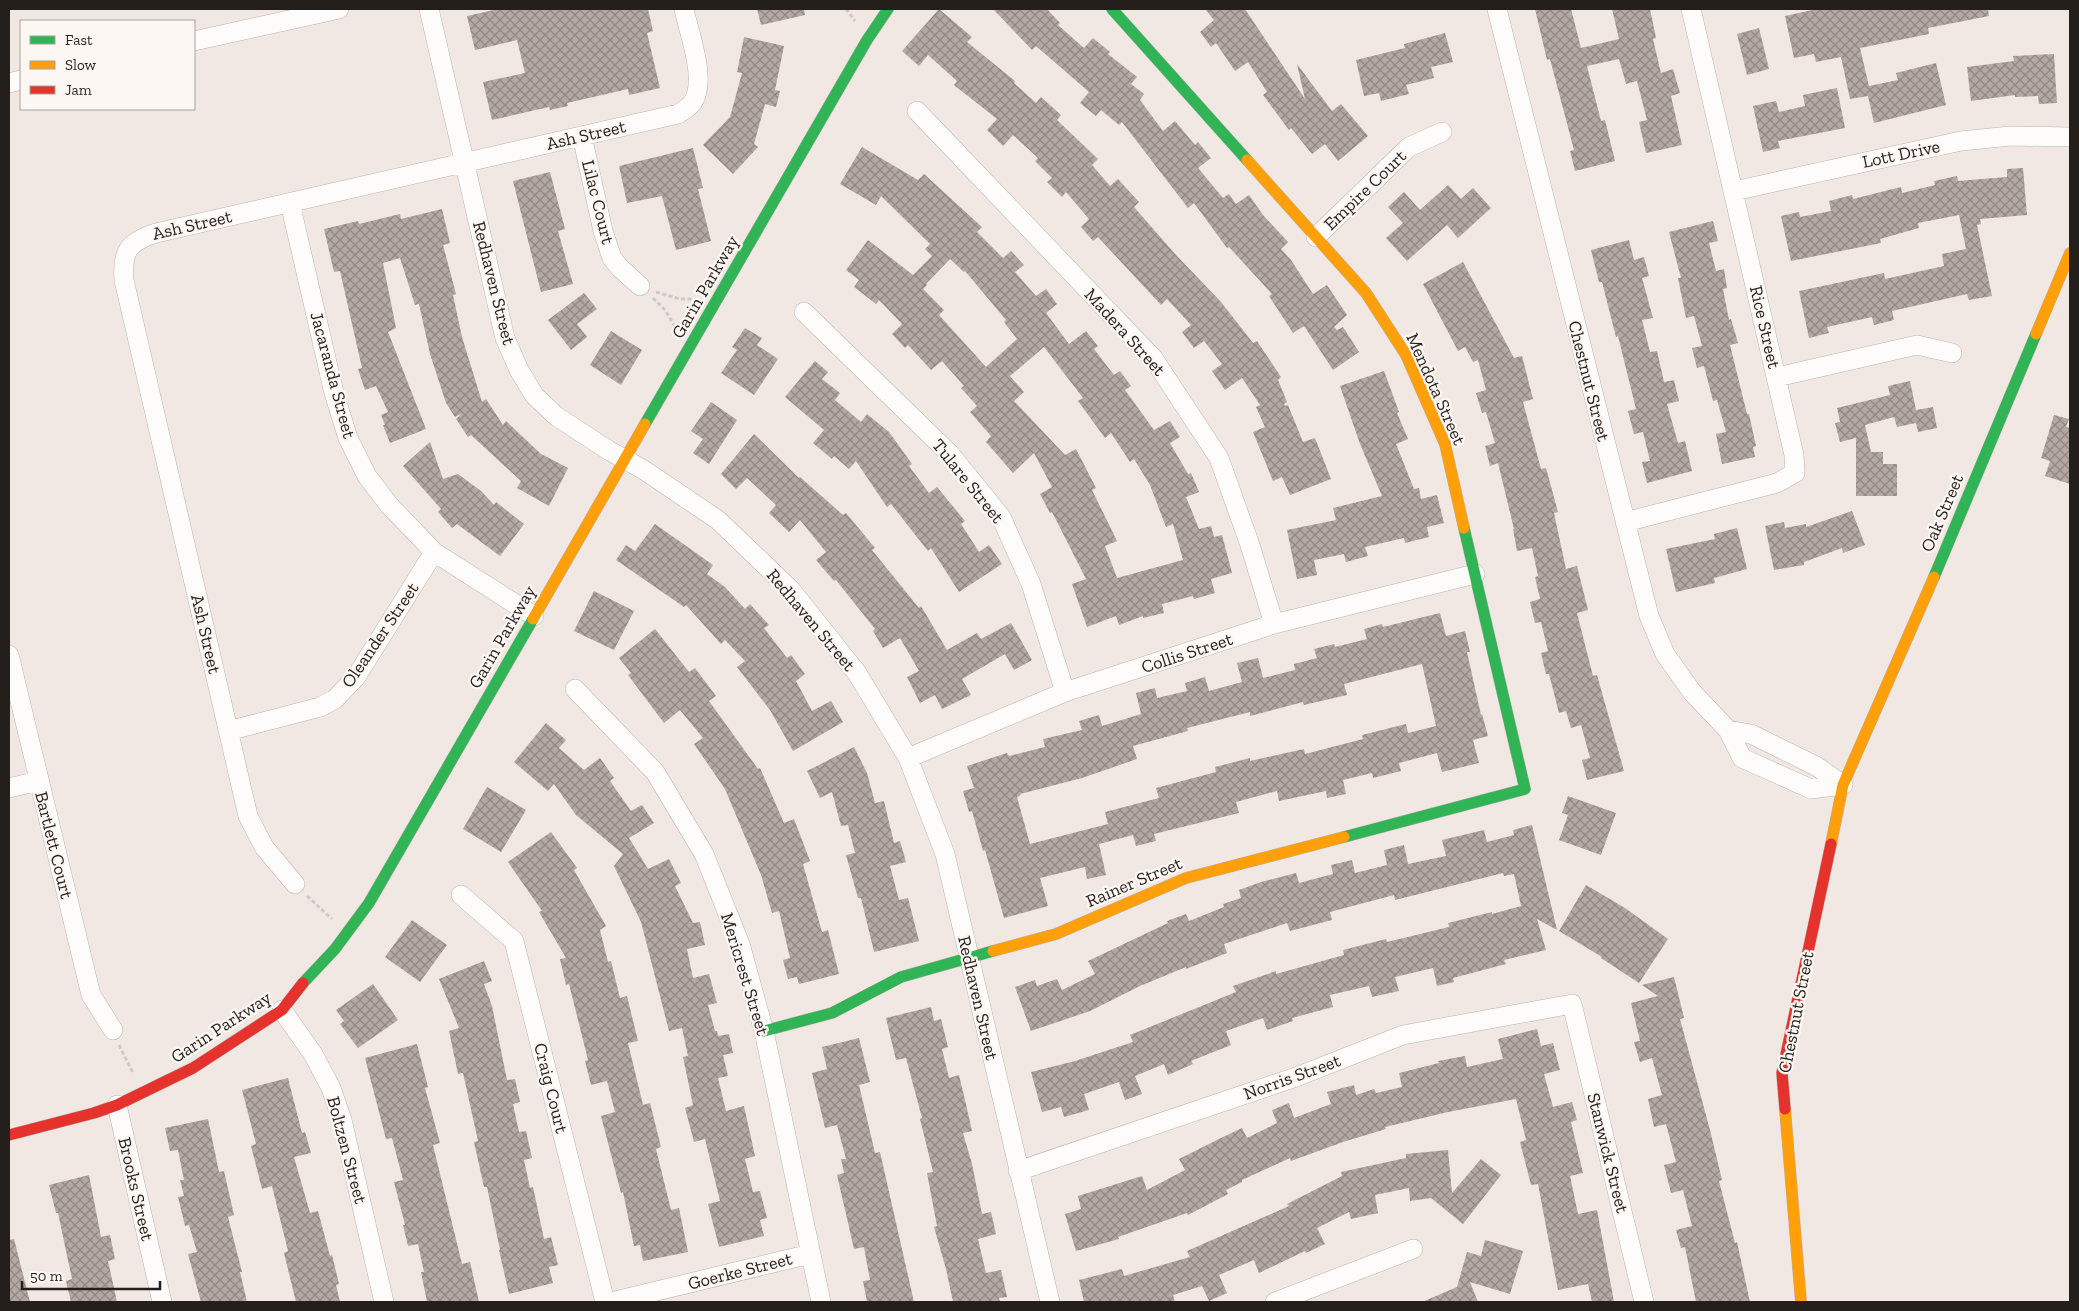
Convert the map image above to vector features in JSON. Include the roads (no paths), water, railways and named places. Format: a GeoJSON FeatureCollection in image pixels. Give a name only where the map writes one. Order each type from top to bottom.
{"type":"FeatureCollection","features":[{"type":"Feature","properties":{"kind":"street"},"geometry":{"type":"LineString","coordinates":[[195,41],[339,9]]}},
{"type":"Feature","properties":{"kind":"street","name":"Redhaven Street"},"geometry":{"type":"LineString","coordinates":[[429,9],[505,338],[519,370],[534,395],[556,416],[644,470],[718,520],[791,590],[857,673],[908,758],[945,854],[1050,1302]]}},
{"type":"Feature","properties":{"kind":"street","name":"Ash Street"},"geometry":{"type":"LineString","coordinates":[[295,884],[264,847],[248,816],[124,280],[123,266],[125,256],[135,240],[144,237],[678,114],[689,107],[695,100],[699,78],[684,9]]}},
{"type":"Feature","properties":{"kind":"street","name":"Garin Parkway"},"geometry":{"type":"LineString","coordinates":[[9,1135],[94,1113],[117,1105],[192,1068],[282,1010],[304,982],[335,949],[369,903],[867,40],[888,9]]}},
{"type":"Feature","properties":{"kind":"street","name":"Chestnut Street"},"geometry":{"type":"LineString","coordinates":[[1497,9],[1649,616],[1665,654],[1692,692],[1728,730],[1751,734],[1816,766],[1843,785],[1782,1073],[1801,1302]]}},
{"type":"Feature","properties":{"kind":"street","name":"Rice Street"},"geometry":{"type":"LineString","coordinates":[[1625,522],[1778,483],[1795,473],[1794,455],[1691,9]]}},
{"type":"Feature","properties":{"kind":"street","name":"Mendota Street"},"geometry":{"type":"LineString","coordinates":[[1119,11],[1366,294],[1406,355],[1445,444],[1525,789]]}},
{"type":"Feature","properties":{"kind":"street","name":"Madera Street"},"geometry":{"type":"LineString","coordinates":[[917,111],[1153,358],[1219,458],[1250,545],[1274,624]]}},
{"type":"Feature","properties":{"kind":"street","name":"Empire Court"},"geometry":{"type":"LineString","coordinates":[[1316,237],[1409,147],[1442,132]]}},
{"type":"Feature","properties":{"kind":"street","name":"Lilac Court"},"geometry":{"type":"LineString","coordinates":[[582,136],[603,231],[612,258],[640,287]]}},
{"type":"Feature","properties":{"kind":"street","name":"Lott Drive"},"geometry":{"type":"LineString","coordinates":[[1734,191],[1961,141],[2010,136],[2070,137]]}},
{"type":"Feature","properties":{"kind":"street","name":"Jacaranda Street"},"geometry":{"type":"LineString","coordinates":[[290,202],[334,394],[348,438],[367,476],[389,505],[434,552],[534,616]]}},
{"type":"Feature","properties":{"kind":"street","name":"Oak Street"},"geometry":{"type":"LineString","coordinates":[[1843,785],[1972,487],[2070,253]]}},
{"type":"Feature","properties":{"kind":"street","name":"Tulare Street"},"geometry":{"type":"LineString","coordinates":[[804,312],[950,454],[1001,517],[1031,584],[1065,692]]}},
{"type":"Feature","properties":{"kind":"street"},"geometry":{"type":"LineString","coordinates":[[1776,377],[1917,345],[1952,353]]}},
{"type":"Feature","properties":{"kind":"street","name":"Oleander Street"},"geometry":{"type":"LineString","coordinates":[[228,731],[320,707],[342,692],[356,677],[434,552]]}},
{"type":"Feature","properties":{"kind":"street","name":"Collis Street"},"geometry":{"type":"LineString","coordinates":[[908,758],[1065,692],[1274,624],[1475,574]]}},
{"type":"Feature","properties":{"kind":"street","name":"Bartlett Court"},"geometry":{"type":"LineString","coordinates":[[9,655],[91,994],[113,1030]]}},
{"type":"Feature","properties":{"kind":"street","name":"Mericrest Street"},"geometry":{"type":"LineString","coordinates":[[575,689],[655,772],[704,854],[740,944],[764,1031],[821,1302]]}},
{"type":"Feature","properties":{"kind":"street"},"geometry":{"type":"LineString","coordinates":[[9,788],[38,781]]}},
{"type":"Feature","properties":{"kind":"street","name":"Rainer Street"},"geometry":{"type":"LineString","coordinates":[[764,1031],[832,1013],[901,977],[1056,934],[1186,878],[1525,789]]}},
{"type":"Feature","properties":{"kind":"street","name":"Craig Court"},"geometry":{"type":"LineString","coordinates":[[461,895],[514,941],[605,1302]]}},
{"type":"Feature","properties":{"kind":"street","name":"Norris Street"},"geometry":{"type":"LineString","coordinates":[[1018,1172],[1296,1077],[1403,1035],[1572,1004]]}},
{"type":"Feature","properties":{"kind":"street","name":"Stanwick Street"},"geometry":{"type":"LineString","coordinates":[[1572,1004],[1644,1302]]}},
{"type":"Feature","properties":{"kind":"street","name":"Boltzen Street"},"geometry":{"type":"LineString","coordinates":[[282,1010],[313,1054],[331,1088],[342,1120],[384,1302]]}},
{"type":"Feature","properties":{"kind":"street","name":"Brooks Street"},"geometry":{"type":"LineString","coordinates":[[117,1105],[162,1302]]}},
{"type":"Feature","properties":{"kind":"street"},"geometry":{"type":"LineString","coordinates":[[1275,1302],[1413,1249]]}},
{"type":"Feature","properties":{"kind":"street","name":"Goerke Street"},"geometry":{"type":"LineString","coordinates":[[611,1302],[810,1254]]}}]}
